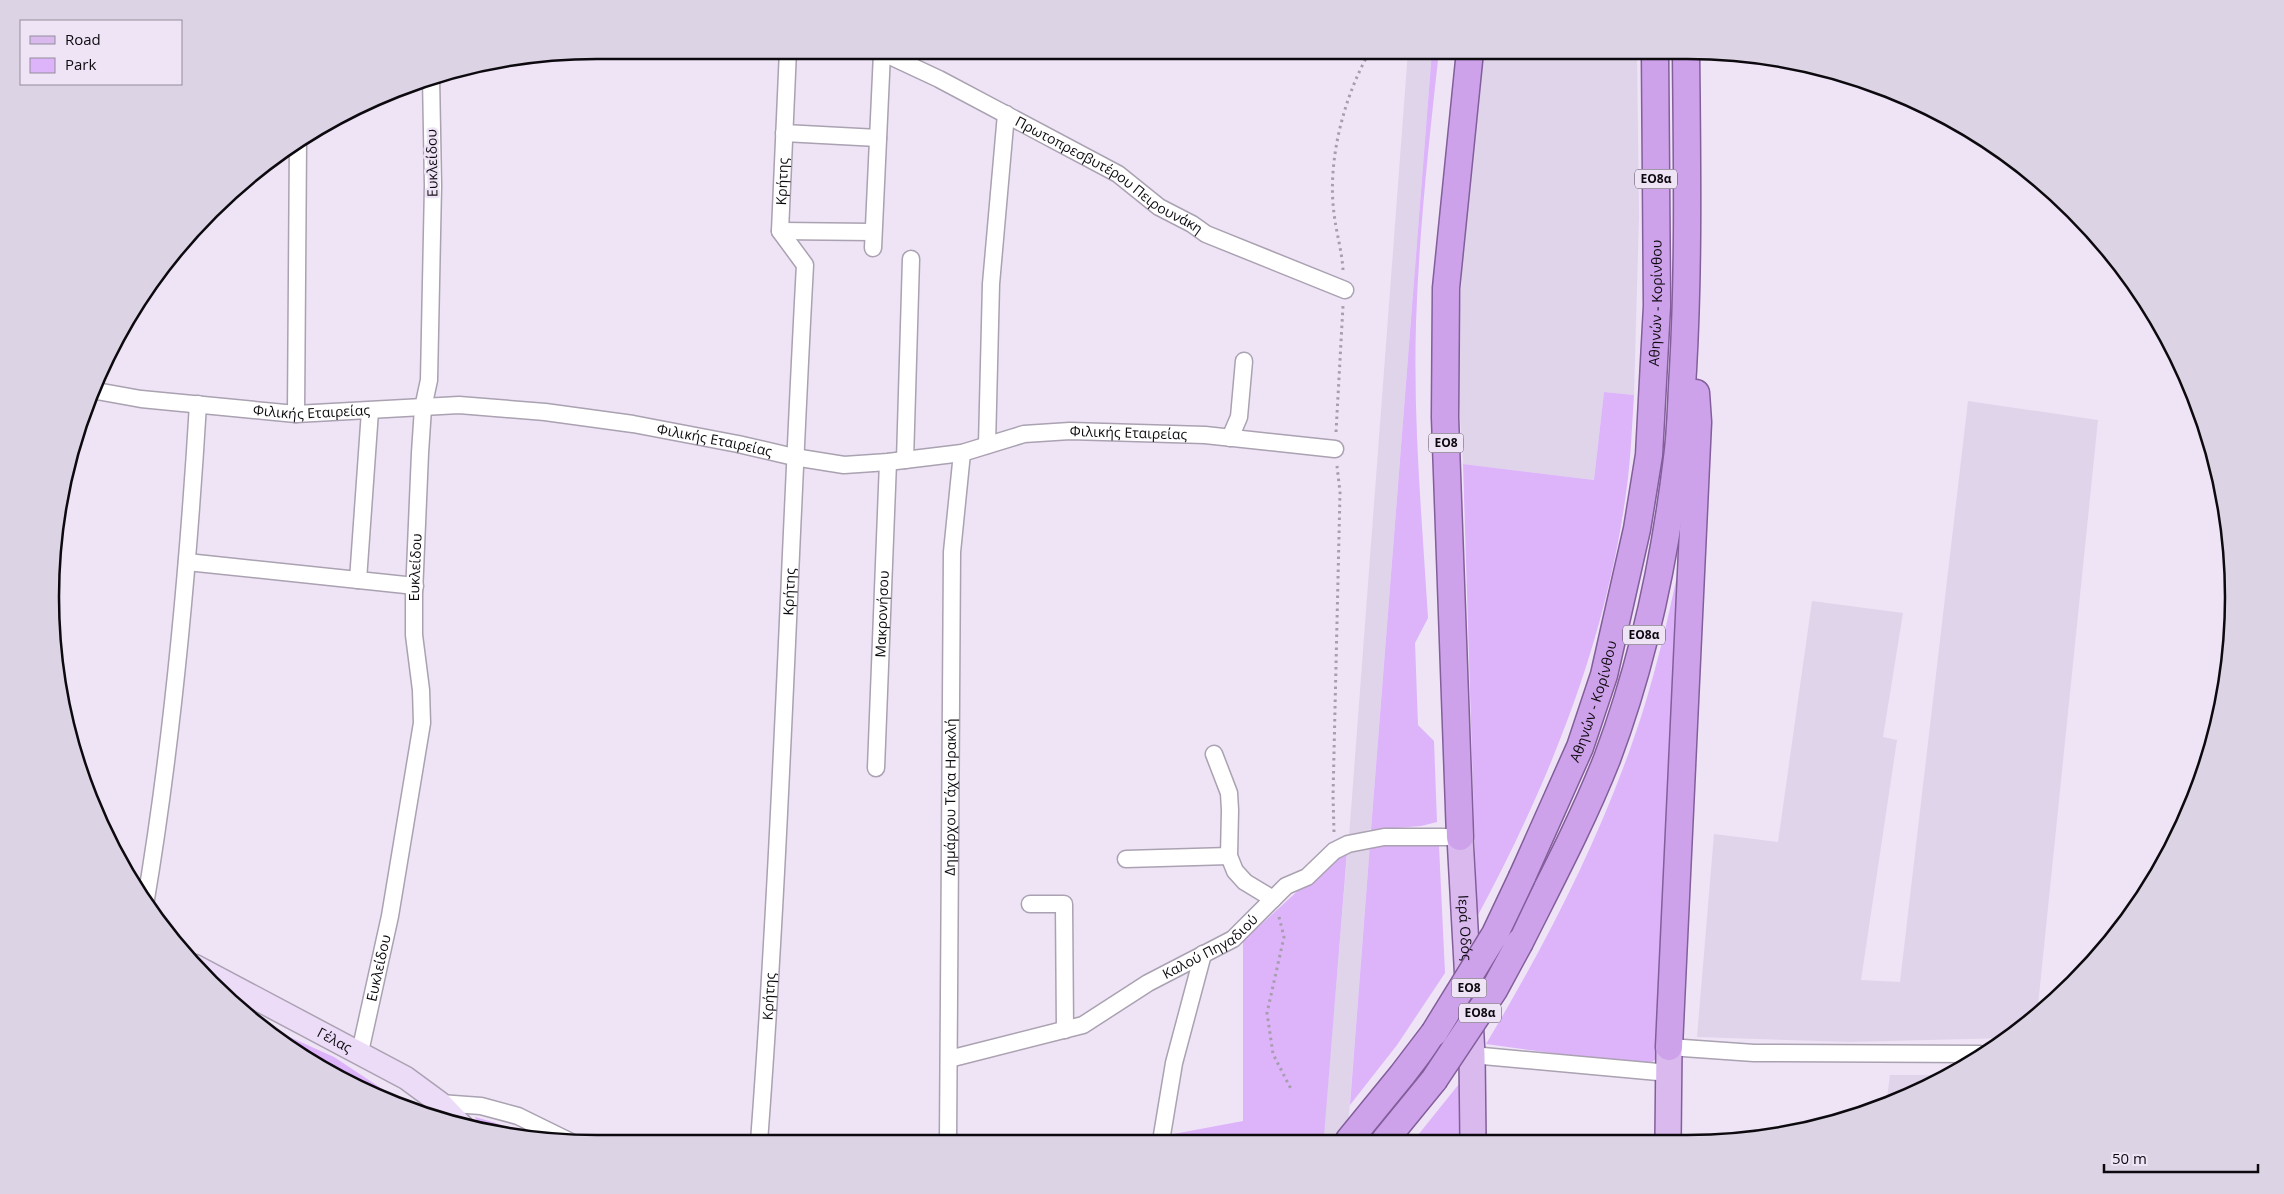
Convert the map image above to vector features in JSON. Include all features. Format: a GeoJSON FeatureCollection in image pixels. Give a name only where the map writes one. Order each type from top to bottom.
{"type":"FeatureCollection","features":[{"type":"Feature","properties":{"kind":"highway","name":"ΕΟ8"},"geometry":{"type":"LineString","coordinates":[[1460,837],[1445,417],[1446,288],[1469,59]]}},
{"type":"Feature","properties":{"kind":"highway","name":"Αθηνών - Κορίνθου"},"geometry":{"type":"LineString","coordinates":[[1353,1135],[1434,1033],[1494,934],[1522,877],[1580,747],[1604,675],[1637,530],[1649,455],[1657,306],[1655,59]]}},
{"type":"Feature","properties":{"kind":"highway","name":"Αθηνών - Κορίνθου"},"geometry":{"type":"LineString","coordinates":[[1389,1135],[1434,1080],[1494,990],[1520,942],[1607,758],[1632,682],[1659,566],[1678,456],[1686,306],[1688,201],[1686,59]]}},
{"type":"Feature","properties":{"kind":"highway"},"geometry":{"type":"LineString","coordinates":[[1669,1047],[1698,422],[1686,306]]}},
{"type":"Feature","properties":{"kind":"main road","name":"Ιερά Οδός"},"geometry":{"type":"LineString","coordinates":[[1460,837],[1472,1055],[1474,1135]]}},
{"type":"Feature","properties":{"kind":"main road","name":"Γέλας"},"geometry":{"type":"LineString","coordinates":[[214,976],[406,1078],[440,1103],[452,1115]]}},
{"type":"Feature","properties":{"kind":"main road"},"geometry":{"type":"LineString","coordinates":[[1668,1135],[1669,1047]]}},
{"type":"Feature","properties":{"kind":"street","name":"Κρήτης"},"geometry":{"type":"LineString","coordinates":[[759,1135],[776,866],[794,457],[805,265],[780,231],[788,59]]}},
{"type":"Feature","properties":{"kind":"street"},"geometry":{"type":"LineString","coordinates":[[780,231],[873,240],[880,59]]}},
{"type":"Feature","properties":{"kind":"street","name":"Πρωτοπρεσβυτέρου Πειρουνάκη"},"geometry":{"type":"LineString","coordinates":[[896,59],[1006,114],[1118,174],[1159,208],[1192,224],[1206,234],[1344,290]]}},
{"type":"Feature","properties":{"kind":"street","name":"Ευκλείδου"},"geometry":{"type":"LineString","coordinates":[[360,1052],[390,916],[422,723],[421,690],[414,636],[423,408],[429,380],[433,186],[431,85]]}},
{"type":"Feature","properties":{"kind":"street"},"geometry":{"type":"LineString","coordinates":[[987,445],[991,284],[1006,114]]}},
{"type":"Feature","properties":{"kind":"street"},"geometry":{"type":"LineString","coordinates":[[784,133],[878,138]]}},
{"type":"Feature","properties":{"kind":"street"},"geometry":{"type":"LineString","coordinates":[[296,414],[298,149]]}},
{"type":"Feature","properties":{"kind":"street"},"geometry":{"type":"LineString","coordinates":[[905,460],[911,259]]}},
{"type":"Feature","properties":{"kind":"street"},"geometry":{"type":"LineString","coordinates":[[1230,438],[1239,417],[1244,361]]}},
{"type":"Feature","properties":{"kind":"street","name":"Φιλικής Εταιρείας"},"geometry":{"type":"LineString","coordinates":[[100,392],[141,399],[257,412],[296,414],[459,405],[545,412],[633,424],[794,457],[844,464],[888,462],[962,453],[1024,434],[1070,431],[1230,438],[1335,449]]}},
{"type":"Feature","properties":{"kind":"street"},"geometry":{"type":"LineString","coordinates":[[147,892],[169,729],[187,562],[198,404]]}},
{"type":"Feature","properties":{"kind":"street"},"geometry":{"type":"LineString","coordinates":[[358,580],[370,411]]}},
{"type":"Feature","properties":{"kind":"street","name":"Δημάρχου Τάχα Ηρακλή"},"geometry":{"type":"LineString","coordinates":[[948,1135],[952,552],[962,453]]}},
{"type":"Feature","properties":{"kind":"street","name":"Μακρονήσου"},"geometry":{"type":"LineString","coordinates":[[876,768],[888,462]]}},
{"type":"Feature","properties":{"kind":"street"},"geometry":{"type":"LineString","coordinates":[[187,562],[415,586]]}},
{"type":"Feature","properties":{"kind":"street"},"geometry":{"type":"LineString","coordinates":[[1214,754],[1229,793],[1228,856],[1235,872],[1244,882],[1273,899]]}},
{"type":"Feature","properties":{"kind":"street","name":"Καλού Πηγαδιού"},"geometry":{"type":"LineString","coordinates":[[948,1059],[1083,1025],[1148,983],[1233,939],[1286,886],[1307,876],[1334,851],[1348,844],[1384,837],[1460,837]]}},
{"type":"Feature","properties":{"kind":"street"},"geometry":{"type":"LineString","coordinates":[[1126,859],[1228,856]]}},
{"type":"Feature","properties":{"kind":"street"},"geometry":{"type":"LineString","coordinates":[[1030,904],[1064,904],[1065,1030]]}},
{"type":"Feature","properties":{"kind":"street"},"geometry":{"type":"LineString","coordinates":[[1162,1135],[1174,1063],[1203,954]]}},
{"type":"Feature","properties":{"kind":"street"},"geometry":{"type":"LineString","coordinates":[[1669,1047],[1754,1053],[1971,1054]]}},
{"type":"Feature","properties":{"kind":"street"},"geometry":{"type":"LineString","coordinates":[[1472,1055],[1669,1073]]}},
{"type":"Feature","properties":{"kind":"street"},"geometry":{"type":"LineString","coordinates":[[440,1103],[481,1106],[518,1116],[553,1133]]}},
{"type":"Feature","properties":{"kind":"path"},"geometry":{"type":"LineString","coordinates":[[1273,899],[1284,937],[1268,1013],[1273,1054],[1290,1089]]}},
{"type":"Feature","properties":{"kind":"shaded area"},"geometry":{"type":"Polygon","coordinates":[[[1407,59],[1431,59],[1371,829],[1349,837],[1407,59]]]}},
{"type":"Feature","properties":{"kind":"shaded area"},"geometry":{"type":"Polygon","coordinates":[[[1481,59],[1637,59],[1639,217],[1634,395],[1604,392],[1594,480],[1463,464],[1457,371],[1466,190],[1481,59]]]}},
{"type":"Feature","properties":{"kind":"shaded area"},"geometry":{"type":"Polygon","coordinates":[[[1968,401],[2098,420],[2038,1005],[1995,1038],[1850,1042],[1697,1037],[1714,834],[1778,842],[1812,601],[1903,613],[1883,737],[1897,740],[1861,980],[1900,982],[1968,401]]]}},
{"type":"Feature","properties":{"kind":"shaded area"},"geometry":{"type":"Polygon","coordinates":[[[1348,844],[1370,844],[1347,1135],[1324,1135],[1348,844]]]}},
{"type":"Feature","properties":{"kind":"shaded area"},"geometry":{"type":"Polygon","coordinates":[[[1890,1075],[1934,1075],[1925,1080],[1887,1096],[1890,1075]]]}},
{"type":"Feature","properties":{"kind":"green space"},"geometry":{"type":"Polygon","coordinates":[[[1431,59],[1438,59],[1422,221],[1417,289],[1415,360],[1419,471],[1428,618],[1415,643],[1418,725],[1434,741],[1437,822],[1421,826],[1371,830],[1431,59]]]}},
{"type":"Feature","properties":{"kind":"green space"},"geometry":{"type":"Polygon","coordinates":[[[1604,392],[1634,395],[1627,486],[1618,543],[1605,599],[1590,654],[1572,708],[1551,761],[1504,866],[1477,917],[1463,464],[1594,480],[1604,392]]]}},
{"type":"Feature","properties":{"kind":"green space"},"geometry":{"type":"Polygon","coordinates":[[[1690,509],[1659,1056],[1651,1063],[1640,1065],[1486,1044],[1555,919],[1615,790],[1653,677],[1671,605],[1690,509]]]}},
{"type":"Feature","properties":{"kind":"green space"},"geometry":{"type":"Polygon","coordinates":[[[1370,844],[1439,846],[1445,973],[1397,1045],[1350,1105],[1370,844]]]}},
{"type":"Feature","properties":{"kind":"green space"},"geometry":{"type":"Polygon","coordinates":[[[1347,852],[1324,1135],[1168,1135],[1243,1121],[1243,941],[1326,865],[1347,852]]]}},
{"type":"Feature","properties":{"kind":"green space"},"geometry":{"type":"Polygon","coordinates":[[[282,1034],[334,1057],[388,1093],[328,1063],[282,1034]]]}},
{"type":"Feature","properties":{"kind":"green space"},"geometry":{"type":"Polygon","coordinates":[[[1459,1084],[1461,1135],[1418,1135],[1459,1084]]]}},
{"type":"Feature","properties":{"kind":"green space"},"geometry":{"type":"Polygon","coordinates":[[[475,1117],[505,1127],[492,1125],[477,1121],[475,1117]]]}}]}
